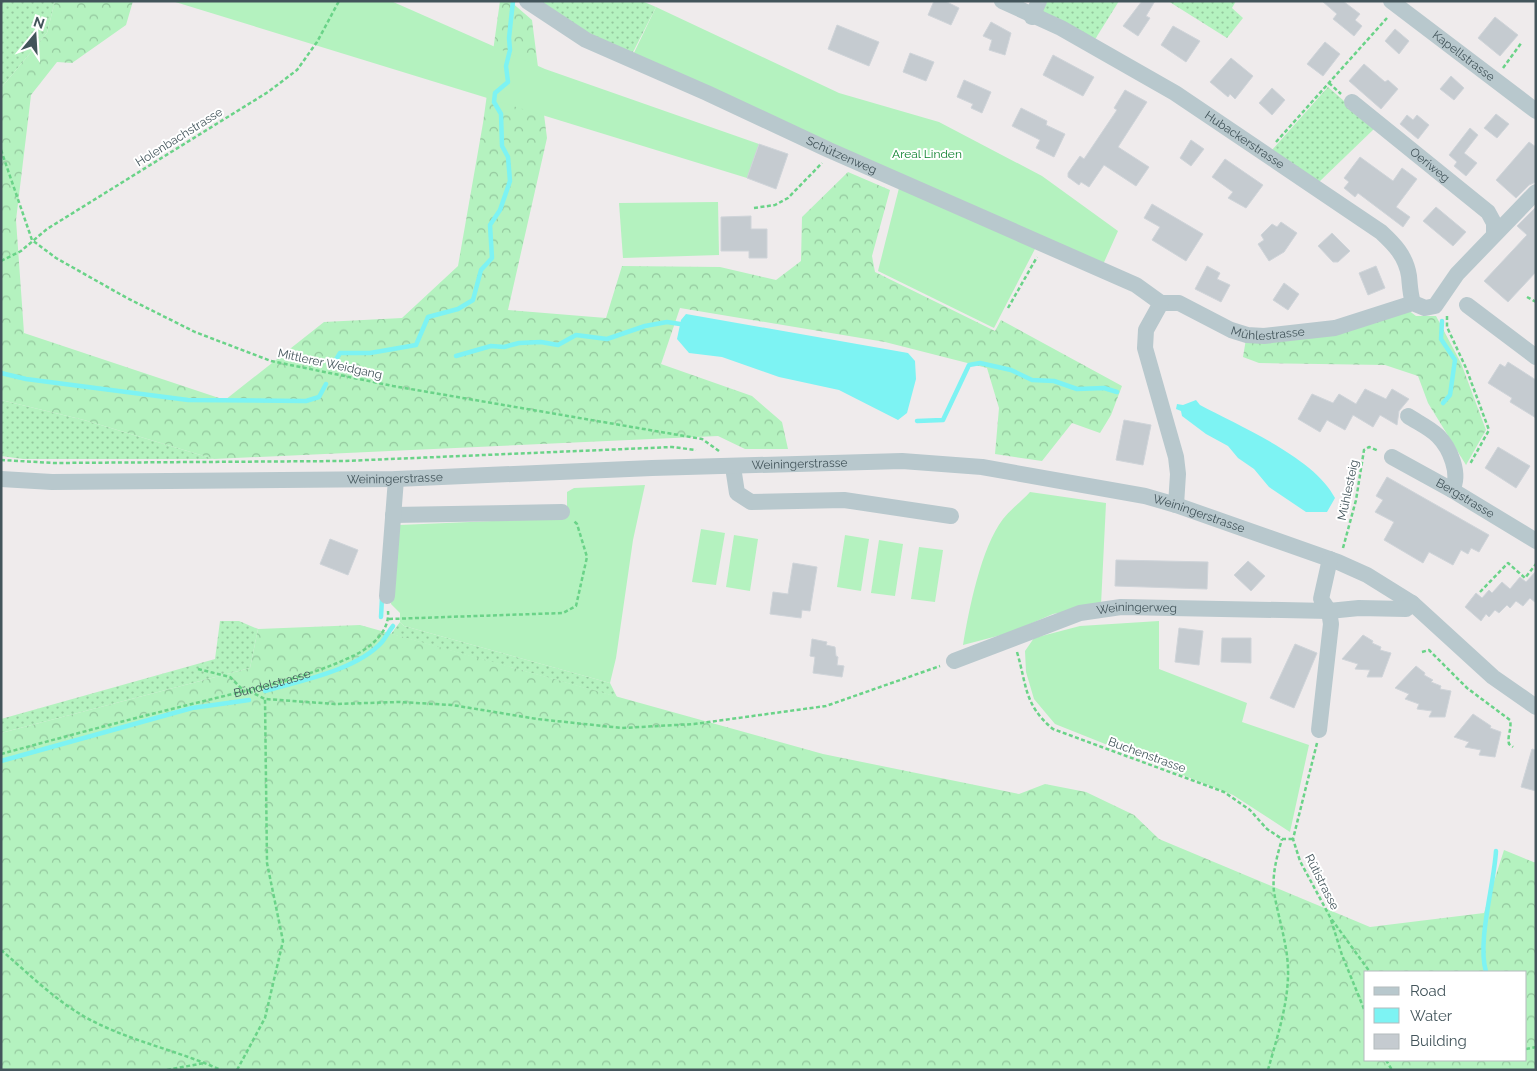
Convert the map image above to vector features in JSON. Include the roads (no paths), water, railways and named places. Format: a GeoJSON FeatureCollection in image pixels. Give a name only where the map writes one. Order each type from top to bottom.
{"type":"FeatureCollection","features":[{"type":"Feature","properties":{"kind":"street","name":"Schützenweg"},"geometry":{"type":"LineString","coordinates":[[527,1],[586,40],[707,93],[829,150],[1136,285],[1160,303]]}},
{"type":"Feature","properties":{"kind":"street","name":"Hubackerstrasse"},"geometry":{"type":"LineString","coordinates":[[1002,1],[1032,17],[1061,28],[1175,93],[1267,153],[1381,232],[1398,248],[1409,275],[1409,291],[1413,303]]}},
{"type":"Feature","properties":{"kind":"street"},"geometry":{"type":"LineString","coordinates":[[1032,17],[1039,1]]}},
{"type":"Feature","properties":{"kind":"street","name":"Kapellstrasse"},"geometry":{"type":"LineString","coordinates":[[1394,4],[1536,111]]}},
{"type":"Feature","properties":{"kind":"street","name":"Oeriweg"},"geometry":{"type":"LineString","coordinates":[[1352,102],[1488,212],[1494,223],[1494,235]]}},
{"type":"Feature","properties":{"kind":"street","name":"Mühlestrasse"},"geometry":{"type":"LineString","coordinates":[[1160,303],[1180,302],[1231,330],[1247,335],[1264,336],[1335,328],[1413,303],[1425,308],[1436,306],[1457,274],[1536,192]]}},
{"type":"Feature","properties":{"kind":"street"},"geometry":{"type":"LineString","coordinates":[[1160,303],[1146,330],[1146,348],[1176,457],[1178,474],[1176,504]]}},
{"type":"Feature","properties":{"kind":"street"},"geometry":{"type":"LineString","coordinates":[[1467,304],[1536,357]]}},
{"type":"Feature","properties":{"kind":"street"},"geometry":{"type":"LineString","coordinates":[[1408,416],[1438,436],[1452,457],[1456,483],[1452,490]]}},
{"type":"Feature","properties":{"kind":"street","name":"Bergstrasse"},"geometry":{"type":"LineString","coordinates":[[1392,457],[1452,490],[1536,541]]}},
{"type":"Feature","properties":{"kind":"street"},"geometry":{"type":"LineString","coordinates":[[728,460],[737,494],[751,502],[844,500],[952,516]]}},
{"type":"Feature","properties":{"kind":"street","name":"Weiningerstrasse"},"geometry":{"type":"LineString","coordinates":[[1,479],[52,482],[396,479],[652,468],[728,460],[942,462],[1119,490],[1176,504],[1334,560],[1374,579],[1412,603],[1493,677],[1536,707]]}},
{"type":"Feature","properties":{"kind":"street"},"geometry":{"type":"LineString","coordinates":[[387,596],[396,479]]}},
{"type":"Feature","properties":{"kind":"street"},"geometry":{"type":"LineString","coordinates":[[393,515],[562,512]]}},
{"type":"Feature","properties":{"kind":"street"},"geometry":{"type":"LineString","coordinates":[[1319,730],[1331,624],[1329,611],[1321,599],[1334,560]]}},
{"type":"Feature","properties":{"kind":"street","name":"Weiningerweg"},"geometry":{"type":"LineString","coordinates":[[954,661],[1080,613],[1121,607],[1329,611],[1359,608],[1406,609],[1412,603]]}},
{"type":"Feature","properties":{"kind":"water"},"geometry":{"type":"Polygon","coordinates":[[[686,314],[908,353],[915,361],[916,379],[907,413],[898,420],[839,390],[779,377],[722,357],[689,353],[677,339],[681,320],[686,314]]]}},
{"type":"Feature","properties":{"kind":"water"},"geometry":{"type":"Polygon","coordinates":[[[1196,400],[1200,405],[1275,444],[1311,470],[1325,483],[1335,498],[1327,512],[1306,512],[1269,487],[1254,469],[1238,458],[1228,446],[1206,434],[1182,416],[1181,411],[1176,409],[1177,404],[1183,405],[1196,400]]]}},
{"type":"Feature","properties":{"kind":"waterway"},"geometry":{"type":"LineString","coordinates":[[334,363],[340,353],[370,353],[416,345],[428,317],[458,309],[473,300],[481,270],[492,258],[490,225],[500,210],[510,181],[508,157],[502,146],[501,114],[494,102],[495,93],[508,82],[506,66],[510,50],[509,38],[513,1]]}},
{"type":"Feature","properties":{"kind":"waterway"},"geometry":{"type":"LineString","coordinates":[[1442,321],[1441,339],[1455,360],[1450,395],[1443,403]]}},
{"type":"Feature","properties":{"kind":"waterway"},"geometry":{"type":"LineString","coordinates":[[456,356],[491,346],[504,347],[519,343],[541,342],[558,345],[576,335],[607,339],[645,326],[667,322],[680,324]]}},
{"type":"Feature","properties":{"kind":"waterway"},"geometry":{"type":"LineString","coordinates":[[917,421],[943,420],[969,365],[980,363],[1011,370],[1032,380],[1054,381],[1077,389],[1104,388],[1117,392]]}},
{"type":"Feature","properties":{"kind":"waterway"},"geometry":{"type":"LineString","coordinates":[[1,373],[26,379],[188,400],[306,401],[319,397],[326,384]]}},
{"type":"Feature","properties":{"kind":"waterway"},"geometry":{"type":"LineString","coordinates":[[381,617],[382,598]]}},
{"type":"Feature","properties":{"kind":"waterway"},"geometry":{"type":"LineString","coordinates":[[265,691],[327,673],[358,660],[382,642],[393,626]]}},
{"type":"Feature","properties":{"kind":"waterway"},"geometry":{"type":"LineString","coordinates":[[1,761],[192,708],[249,700]]}},
{"type":"Feature","properties":{"kind":"waterway"},"geometry":{"type":"LineString","coordinates":[[1486,971],[1483,945],[1496,851]]}},
{"type":"Feature","properties":{"kind":"park label","name":"Areal Linden"},"geometry":{"type":"Point","coordinates":[927,154]}}]}
